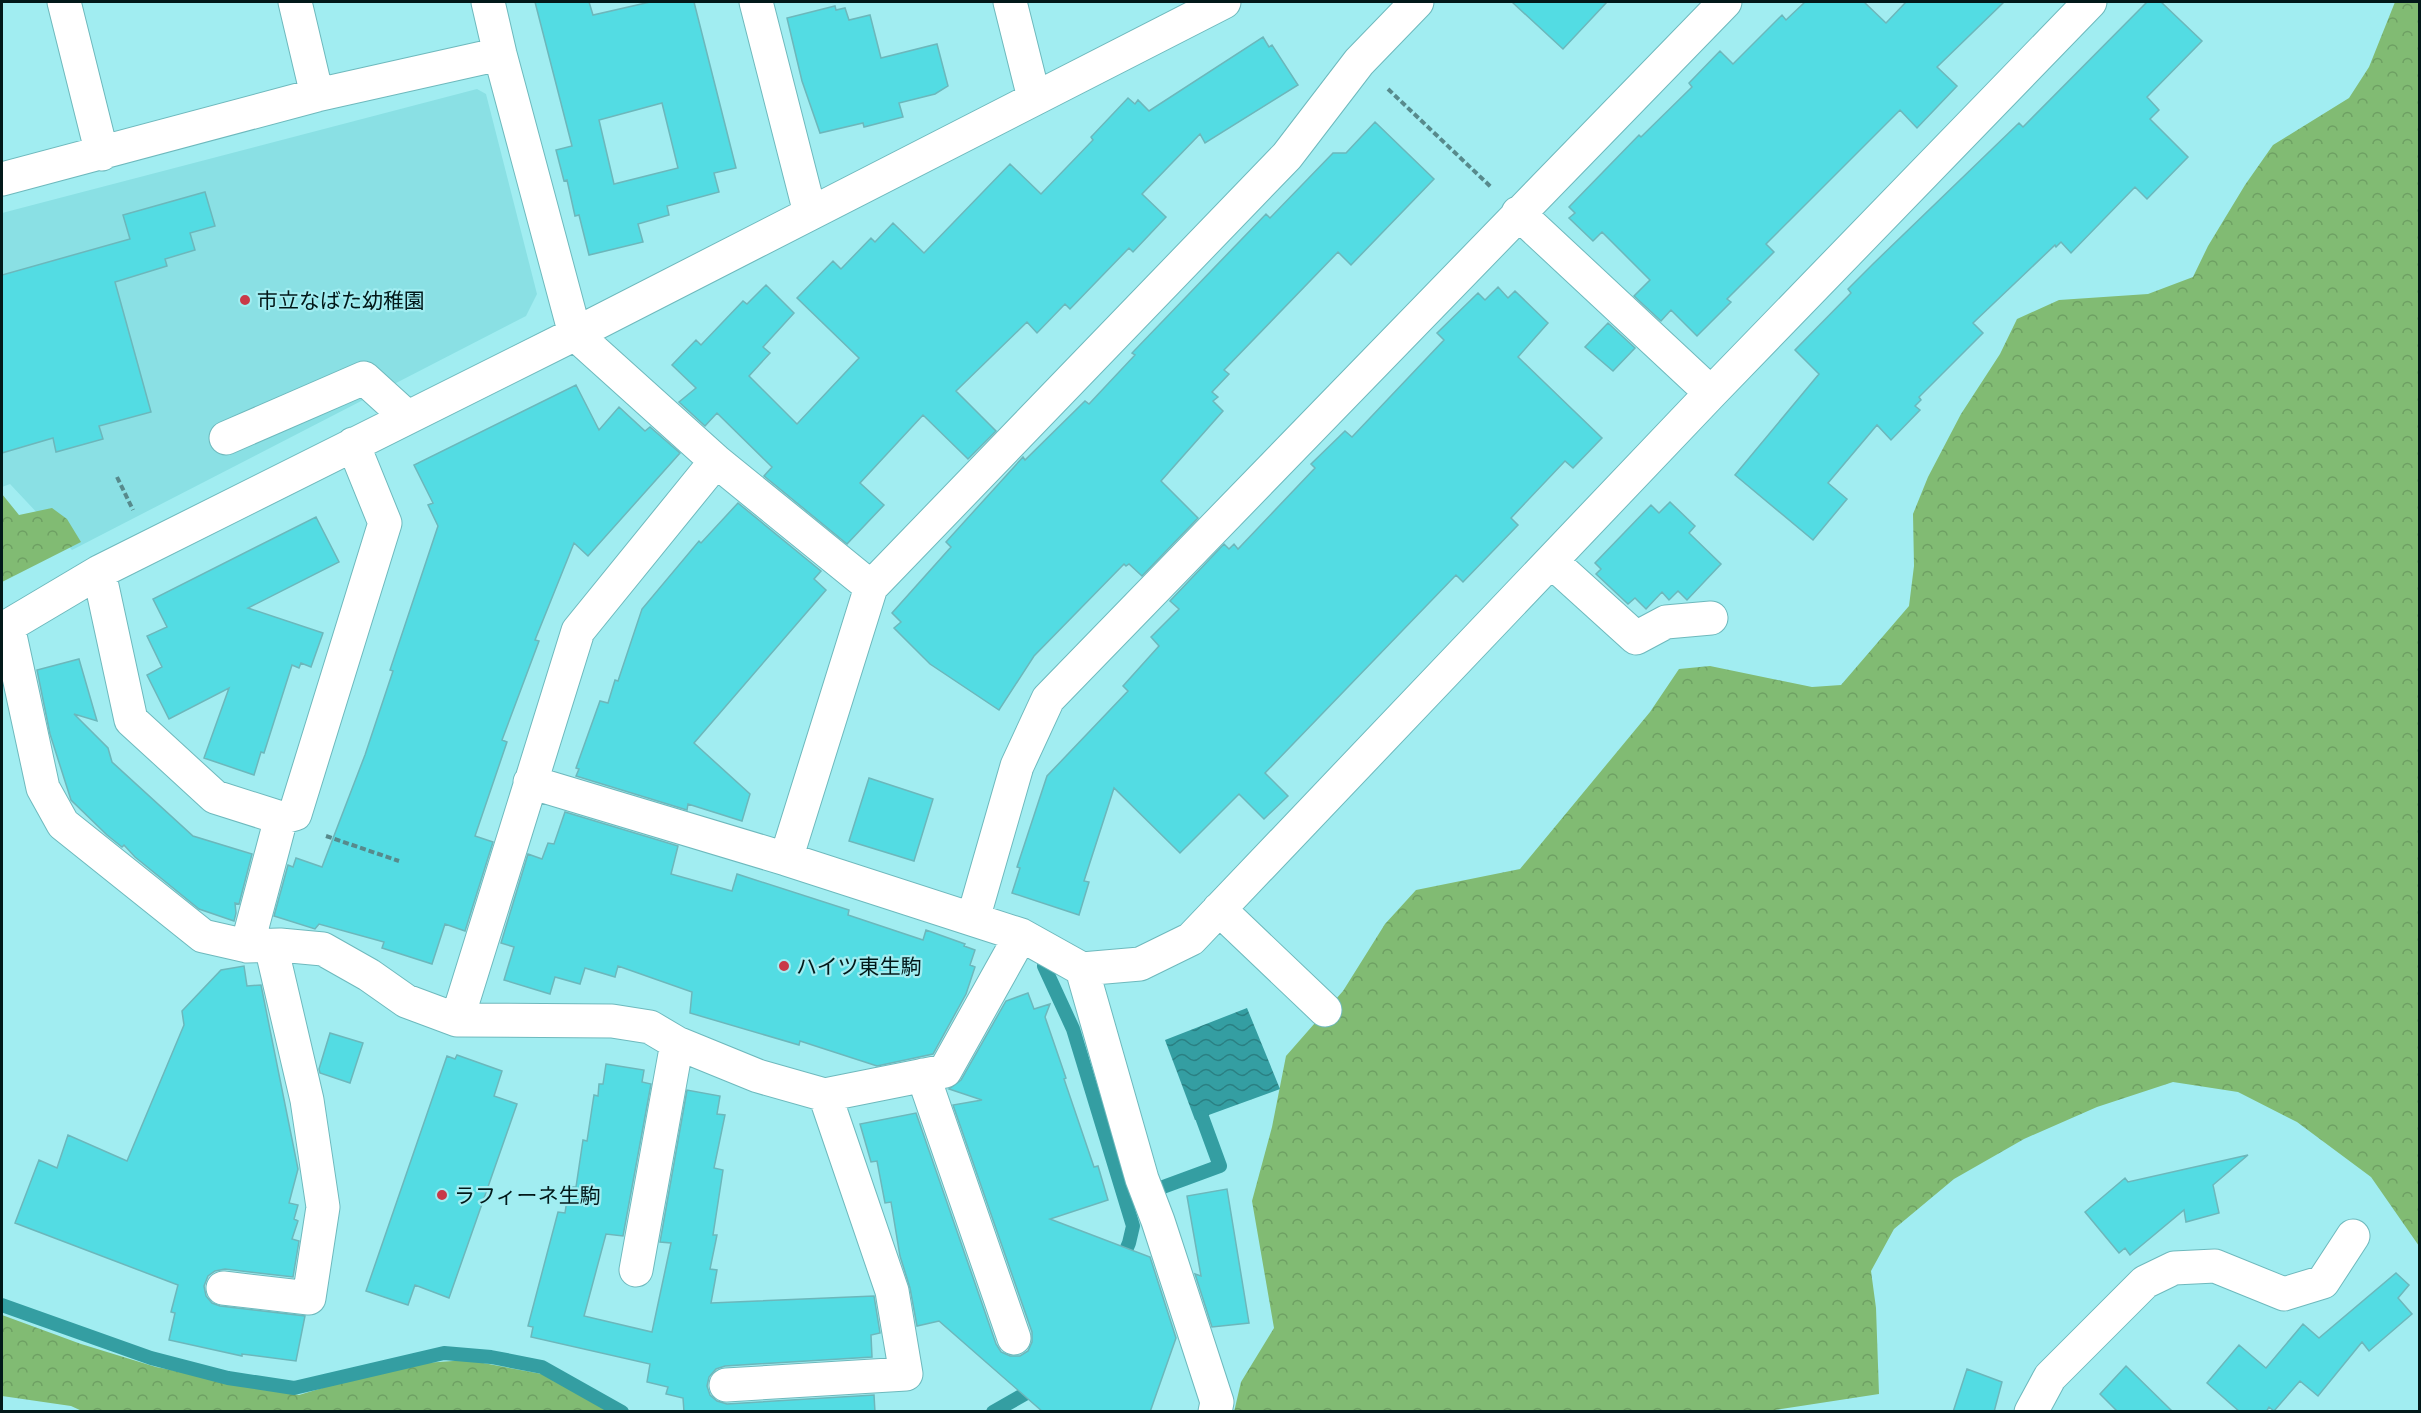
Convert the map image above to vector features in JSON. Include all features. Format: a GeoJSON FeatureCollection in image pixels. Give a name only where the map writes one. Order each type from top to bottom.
{"type":"FeatureCollection","features":[{"type":"Feature","properties":{"kind":"street"},"geometry":{"type":"LineString","coordinates":[[64,2],[102,154]]}},
{"type":"Feature","properties":{"kind":"street"},"geometry":{"type":"LineString","coordinates":[[295,2],[316,95]]}},
{"type":"Feature","properties":{"kind":"street"},"geometry":{"type":"LineString","coordinates":[[488,2],[574,334],[716,461],[872,587]]}},
{"type":"Feature","properties":{"kind":"street"},"geometry":{"type":"LineString","coordinates":[[756,2],[810,213]]}},
{"type":"Feature","properties":{"kind":"street"},"geometry":{"type":"LineString","coordinates":[[1010,2],[1034,98]]}},
{"type":"Feature","properties":{"kind":"street"},"geometry":{"type":"LineString","coordinates":[[1020,935],[945,1071],[825,1095],[758,1076],[677,1043],[650,1027],[612,1021],[457,1020],[406,1001],[369,975],[323,949],[259,946],[203,936],[63,824],[44,788],[5,626],[99,572],[574,334],[1224,2]]}},
{"type":"Feature","properties":{"kind":"street"},"geometry":{"type":"LineString","coordinates":[[786,859],[872,587],[1287,156],[1359,62],[1417,2]]}},
{"type":"Feature","properties":{"kind":"street"},"geometry":{"type":"LineString","coordinates":[[973,919],[1017,766],[1048,699],[1725,2]]}},
{"type":"Feature","properties":{"kind":"street"},"geometry":{"type":"LineString","coordinates":[[530,782],[786,859],[973,919],[1020,935],[1082,969],[1140,964],[1191,939],[1711,393],[2090,2]]}},
{"type":"Feature","properties":{"kind":"street"},"geometry":{"type":"LineString","coordinates":[[2,179],[316,95],[500,54]]}},
{"type":"Feature","properties":{"kind":"street"},"geometry":{"type":"LineString","coordinates":[[1518,213],[1711,393]]}},
{"type":"Feature","properties":{"kind":"street"},"geometry":{"type":"LineString","coordinates":[[226,438],[364,378],[407,417]]}},
{"type":"Feature","properties":{"kind":"street"},"geometry":{"type":"LineString","coordinates":[[224,1288],[309,1298],[318,1241],[323,1207],[307,1100],[259,946],[288,816],[385,523],[353,444]]}},
{"type":"Feature","properties":{"kind":"street"},"geometry":{"type":"LineString","coordinates":[[457,1020],[578,631],[716,461]]}},
{"type":"Feature","properties":{"kind":"street"},"geometry":{"type":"LineString","coordinates":[[1551,561],[1636,638],[1666,622],[1711,618]]}},
{"type":"Feature","properties":{"kind":"street"},"geometry":{"type":"LineString","coordinates":[[99,572],[131,720],[215,797],[288,816]]}},
{"type":"Feature","properties":{"kind":"street"},"geometry":{"type":"LineString","coordinates":[[1219,909],[1325,1010]]}},
{"type":"Feature","properties":{"kind":"street"},"geometry":{"type":"LineString","coordinates":[[1082,969],[1142,1179],[1174,1266],[1217,1402],[1215,1412]]}},
{"type":"Feature","properties":{"kind":"street"},"geometry":{"type":"LineString","coordinates":[[636,1270],[677,1043]]}},
{"type":"Feature","properties":{"kind":"street"},"geometry":{"type":"LineString","coordinates":[[922,1076],[1014,1338]]}},
{"type":"Feature","properties":{"kind":"street"},"geometry":{"type":"LineString","coordinates":[[726,1385],[906,1374],[892,1291],[825,1095]]}},
{"type":"Feature","properties":{"kind":"street"},"geometry":{"type":"LineString","coordinates":[[2031,1412],[2050,1377],[2145,1282],[2174,1268],[2215,1266],[2284,1294],[2323,1282],[2353,1236]]}},
{"type":"Feature","properties":{"kind":"path"},"geometry":{"type":"LineString","coordinates":[[1359,62],[1518,213]]}},
{"type":"Feature","properties":{"kind":"path"},"geometry":{"type":"LineString","coordinates":[[117,477],[133,510]]}},
{"type":"Feature","properties":{"kind":"path"},"geometry":{"type":"LineString","coordinates":[[288,816],[311,831],[399,861]]}},
{"type":"Feature","properties":{"kind":"shaded area"},"geometry":{"type":"Polygon","coordinates":[[[477,89],[486,94],[537,294],[526,316],[72,550],[10,484],[2,487],[2,213],[477,89]]]}},
{"type":"Feature","properties":{"kind":"green space"},"geometry":{"type":"Polygon","coordinates":[[[2395,2],[2419,2],[2419,1246],[2371,1177],[2297,1122],[2238,1092],[2173,1082],[2097,1107],[2024,1139],[1954,1179],[1894,1229],[1871,1271],[1876,1308],[1879,1394],[1762,1412],[1234,1412],[1241,1382],[1274,1328],[1252,1201],[1272,1127],[1286,1056],[1343,991],[1385,924],[1416,890],[1520,869],[1650,712],[1679,669],[1710,666],[1812,687],[1841,685],[1909,606],[1914,566],[1913,514],[1928,477],[1961,414],[2000,354],[2017,319],[2059,300],[2148,294],[2193,277],[2208,246],[2245,185],[2273,145],[2349,98],[2369,67],[2395,2]]]}},
{"type":"Feature","properties":{"kind":"green space"},"geometry":{"type":"Polygon","coordinates":[[[2,494],[19,515],[52,508],[67,519],[81,542],[2,582],[2,494]]]}},
{"type":"Feature","properties":{"kind":"green space"},"geometry":{"type":"Polygon","coordinates":[[[2,1315],[81,1344],[156,1367],[299,1395],[372,1373],[425,1363],[467,1360],[542,1374],[610,1411],[82,1411],[71,1406],[2,1396],[2,1315]]]}},
{"type":"Feature","properties":{"kind":"water"},"geometry":{"type":"Polygon","coordinates":[[[1247,1008],[1280,1089],[1195,1120],[1165,1040],[1247,1008]]]}},
{"type":"Feature","properties":{"kind":"building"},"geometry":{"type":"Polygon","coordinates":[[[535,2],[589,2],[593,15],[650,2],[694,2],[736,168],[714,173],[719,192],[667,206],[669,215],[638,224],[643,242],[589,255],[579,215],[575,216],[567,180],[564,181],[556,150],[572,146],[535,2]],[[662,103],[599,120],[614,184],[678,168],[662,103]]]}},
{"type":"Feature","properties":{"kind":"building"},"geometry":{"type":"Polygon","coordinates":[[[1512,2],[1607,2],[1563,49],[1512,2]]]}},
{"type":"Feature","properties":{"kind":"building"},"geometry":{"type":"Polygon","coordinates":[[[1805,2],[1864,2],[1886,23],[1906,2],[2004,2],[1937,67],[1957,86],[1917,128],[1900,110],[1766,244],[1774,252],[1727,299],[1731,302],[1697,336],[1671,310],[1661,321],[1634,296],[1650,280],[1602,232],[1593,241],[1569,218],[1575,213],[1569,207],[1639,135],[1641,137],[1692,87],[1689,83],[1720,51],[1733,64],[1782,15],[1786,20],[1805,2]]]}},
{"type":"Feature","properties":{"kind":"building"},"geometry":{"type":"Polygon","coordinates":[[[2147,2],[2161,2],[2202,41],[2147,97],[2159,110],[2150,119],[2188,157],[2147,199],[2135,187],[2071,253],[2061,242],[2056,247],[2055,245],[1973,323],[1983,333],[1919,397],[1921,400],[1915,406],[1920,410],[1891,440],[1877,425],[1828,483],[1847,499],[1813,540],[1735,475],[1819,374],[1795,350],[1851,293],[1848,289],[1873,264],[2019,123],[2023,127],[2147,2]]]}},
{"type":"Feature","properties":{"kind":"building"},"geometry":{"type":"Polygon","coordinates":[[[835,6],[836,10],[845,8],[849,20],[870,15],[881,58],[937,44],[948,86],[935,94],[899,103],[903,117],[864,127],[863,123],[820,133],[802,81],[787,18],[835,6]]]}},
{"type":"Feature","properties":{"kind":"building"},"geometry":{"type":"Polygon","coordinates":[[[1263,37],[1269,47],[1272,45],[1298,85],[1205,143],[1200,134],[1142,194],[1166,217],[1133,252],[1129,248],[1070,309],[1065,304],[1037,333],[1027,322],[956,391],[996,431],[968,459],[923,415],[860,483],[884,505],[847,544],[764,476],[772,467],[717,413],[705,426],[679,402],[696,388],[672,365],[696,340],[701,345],[743,301],[747,304],[766,285],[794,313],[763,347],[770,353],[749,376],[797,424],[859,358],[797,298],[833,261],[841,269],[871,238],[875,242],[893,223],[924,253],[1010,164],[1041,194],[1093,140],[1091,137],[1128,98],[1135,104],[1138,100],[1149,111],[1263,37]]]}},
{"type":"Feature","properties":{"kind":"building"},"geometry":{"type":"Polygon","coordinates":[[[1375,122],[1434,179],[1351,265],[1338,252],[1224,370],[1229,374],[1212,392],[1218,397],[1213,401],[1223,411],[1161,481],[1198,518],[1142,576],[1129,564],[1126,566],[1124,564],[1034,656],[999,710],[930,664],[894,628],[901,622],[892,613],[951,547],[946,542],[1023,457],[1025,460],[1085,401],[1089,404],[1135,355],[1132,353],[1266,214],[1270,218],[1333,153],[1346,153],[1375,122]]]}},
{"type":"Feature","properties":{"kind":"building"},"geometry":{"type":"Polygon","coordinates":[[[205,192],[215,226],[190,233],[195,250],[165,259],[167,266],[115,282],[151,412],[99,426],[103,439],[56,452],[53,438],[2,453],[2,275],[130,239],[123,215],[205,192]]]}},
{"type":"Feature","properties":{"kind":"building"},"geometry":{"type":"Polygon","coordinates":[[[1498,287],[1508,298],[1515,291],[1548,323],[1518,357],[1602,438],[1573,468],[1565,461],[1511,518],[1518,525],[1463,582],[1456,575],[1265,773],[1288,796],[1264,819],[1239,794],[1180,853],[1114,788],[1084,881],[1089,882],[1079,915],[1012,893],[1020,868],[1017,867],[1047,776],[1128,691],[1123,686],[1159,646],[1151,637],[1179,609],[1170,601],[1224,544],[1229,549],[1234,544],[1238,549],[1315,468],[1311,464],[1345,431],[1352,437],[1444,340],[1437,333],[1478,293],[1485,300],[1498,287]]]}},
{"type":"Feature","properties":{"kind":"building"},"geometry":{"type":"Polygon","coordinates":[[[1608,323],[1635,348],[1613,371],[1585,347],[1608,323]]]}},
{"type":"Feature","properties":{"kind":"building"},"geometry":{"type":"Polygon","coordinates":[[[576,385],[599,430],[619,407],[645,431],[650,427],[680,453],[588,556],[574,543],[535,640],[539,641],[502,740],[507,742],[475,836],[493,842],[465,931],[445,924],[432,964],[382,948],[384,942],[319,924],[315,929],[274,916],[288,865],[293,867],[296,858],[322,867],[365,755],[393,671],[390,670],[438,526],[428,505],[433,503],[414,465],[576,385]]]}},
{"type":"Feature","properties":{"kind":"building"},"geometry":{"type":"Polygon","coordinates":[[[1670,502],[1695,526],[1689,533],[1721,564],[1687,600],[1678,591],[1669,600],[1662,592],[1646,609],[1635,598],[1628,604],[1596,574],[1601,569],[1595,563],[1651,505],[1659,513],[1670,502]]]}},
{"type":"Feature","properties":{"kind":"building"},"geometry":{"type":"Polygon","coordinates":[[[738,503],[821,571],[814,579],[826,590],[694,743],[750,794],[742,821],[688,804],[687,810],[576,776],[579,769],[576,768],[600,701],[608,703],[615,680],[618,681],[642,609],[699,541],[701,543],[738,503]]]}},
{"type":"Feature","properties":{"kind":"building"},"geometry":{"type":"Polygon","coordinates":[[[316,517],[339,562],[248,608],[323,633],[311,667],[301,663],[299,668],[292,665],[264,753],[261,752],[254,775],[204,758],[229,688],[169,719],[147,675],[162,667],[147,636],[167,627],[153,599],[316,517]]]}},
{"type":"Feature","properties":{"kind":"building"},"geometry":{"type":"Polygon","coordinates":[[[79,659],[97,721],[74,714],[108,748],[112,762],[193,836],[252,854],[239,904],[235,903],[234,921],[199,909],[135,857],[124,845],[122,847],[107,835],[71,800],[50,734],[37,670],[79,659]]]}},
{"type":"Feature","properties":{"kind":"building"},"geometry":{"type":"Polygon","coordinates":[[[869,778],[933,799],[914,861],[849,841],[869,778]]]}},
{"type":"Feature","properties":{"kind":"building"},"geometry":{"type":"Polygon","coordinates":[[[565,812],[678,846],[671,874],[732,891],[737,874],[849,910],[848,915],[923,940],[926,930],[975,950],[970,965],[975,967],[966,994],[933,1054],[877,1066],[800,1041],[799,1045],[690,1013],[692,992],[618,966],[615,977],[585,968],[580,984],[555,977],[550,994],[504,980],[514,947],[501,943],[528,854],[542,859],[548,843],[554,844],[565,812]]]}},
{"type":"Feature","properties":{"kind":"building"},"geometry":{"type":"Polygon","coordinates":[[[244,966],[247,986],[261,985],[298,1169],[289,1203],[298,1205],[294,1219],[298,1221],[292,1239],[299,1241],[293,1277],[225,1269],[215,1271],[208,1276],[204,1286],[206,1296],[212,1303],[220,1306],[305,1316],[296,1361],[242,1354],[242,1356],[169,1340],[175,1313],[171,1312],[178,1285],[15,1223],[39,1160],[57,1168],[68,1135],[127,1161],[184,1025],[182,1011],[221,970],[244,966]]]}},
{"type":"Feature","properties":{"kind":"building"},"geometry":{"type":"Polygon","coordinates":[[[1028,993],[1034,1009],[1050,1004],[1045,1017],[1094,1167],[1098,1166],[1108,1200],[1050,1219],[1150,1257],[1176,1338],[1150,1412],[1043,1412],[939,1321],[917,1326],[910,1288],[900,1256],[891,1202],[885,1203],[877,1161],[871,1162],[860,1124],[916,1113],[996,1344],[1001,1352],[1010,1356],[1020,1356],[1028,1351],[1032,1342],[1032,1332],[953,1105],[982,1100],[949,1089],[961,1080],[1006,1001],[1028,993]]]}},
{"type":"Feature","properties":{"kind":"building"},"geometry":{"type":"Polygon","coordinates":[[[330,1033],[363,1043],[350,1083],[320,1073],[319,1069],[330,1033]]]}},
{"type":"Feature","properties":{"kind":"building","name":"ラフィーネ生駒"},"geometry":{"type":"Polygon","coordinates":[[[457,1055],[502,1071],[494,1096],[517,1104],[449,1298],[415,1285],[408,1305],[366,1291],[447,1056],[455,1059],[457,1055]]]}},
{"type":"Feature","properties":{"kind":"building"},"geometry":{"type":"Polygon","coordinates":[[[606,1064],[644,1070],[642,1082],[651,1084],[623,1236],[606,1234],[584,1316],[652,1332],[671,1243],[660,1242],[687,1090],[720,1096],[717,1114],[725,1115],[714,1168],[723,1170],[713,1235],[717,1235],[710,1269],[717,1270],[711,1303],[874,1296],[880,1333],[871,1335],[872,1357],[725,1366],[716,1369],[709,1377],[707,1386],[710,1395],[717,1401],[727,1404],[874,1395],[875,1412],[684,1412],[683,1398],[666,1394],[668,1387],[647,1382],[650,1364],[531,1337],[533,1327],[528,1326],[558,1212],[565,1213],[569,1187],[576,1187],[583,1140],[587,1141],[594,1095],[598,1096],[599,1084],[603,1084],[606,1064]]]}},
{"type":"Feature","properties":{"kind":"building"},"geometry":{"type":"Polygon","coordinates":[[[2248,1155],[2213,1185],[2219,1213],[2186,1222],[2184,1210],[2130,1255],[2125,1248],[2119,1253],[2085,1212],[2125,1178],[2128,1182],[2248,1155]]]}},
{"type":"Feature","properties":{"kind":"building"},"geometry":{"type":"Polygon","coordinates":[[[1227,1189],[1249,1323],[1212,1327],[1195,1274],[1201,1276],[1187,1196],[1227,1189]]]}},
{"type":"Feature","properties":{"kind":"building"},"geometry":{"type":"Polygon","coordinates":[[[2396,1273],[2409,1285],[2398,1298],[2412,1314],[2369,1351],[2362,1342],[2318,1396],[2300,1381],[2274,1411],[2269,1407],[2266,1412],[2240,1412],[2207,1383],[2239,1345],[2266,1368],[2303,1324],[2319,1338],[2396,1273]]]}},
{"type":"Feature","properties":{"kind":"building"},"geometry":{"type":"Polygon","coordinates":[[[2126,1366],[2173,1412],[2118,1412],[2100,1394],[2126,1366]]]}},
{"type":"Feature","properties":{"kind":"building"},"geometry":{"type":"Polygon","coordinates":[[[1967,1369],[2002,1382],[1994,1412],[1953,1412],[1967,1369]]]}},
{"type":"Feature","properties":{"kind":"waterway"},"geometry":{"type":"LineString","coordinates":[[1044,966],[1073,1029],[1133,1226],[1120,1264]]}},
{"type":"Feature","properties":{"kind":"waterway"},"geometry":{"type":"LineString","coordinates":[[1163,1187],[1220,1166],[1202,1117]]}},
{"type":"Feature","properties":{"kind":"waterway"},"geometry":{"type":"LineString","coordinates":[[2,1305],[151,1358],[228,1378],[294,1388],[444,1353],[491,1357],[542,1367],[622,1412]]}},
{"type":"Feature","properties":{"kind":"waterway"},"geometry":{"type":"LineString","coordinates":[[993,1412],[1039,1386]]}},
{"type":"Feature","properties":{"kind":"place","name":"市立なばた幼稚園"},"geometry":{"type":"Point","coordinates":[245,300]}},
{"type":"Feature","properties":{"kind":"place","name":"ハイツ東生駒"},"geometry":{"type":"Point","coordinates":[784,966]}},
{"type":"Feature","properties":{"kind":"place","name":"ラフィーネ生駒"},"geometry":{"type":"Point","coordinates":[442,1195]}}]}
